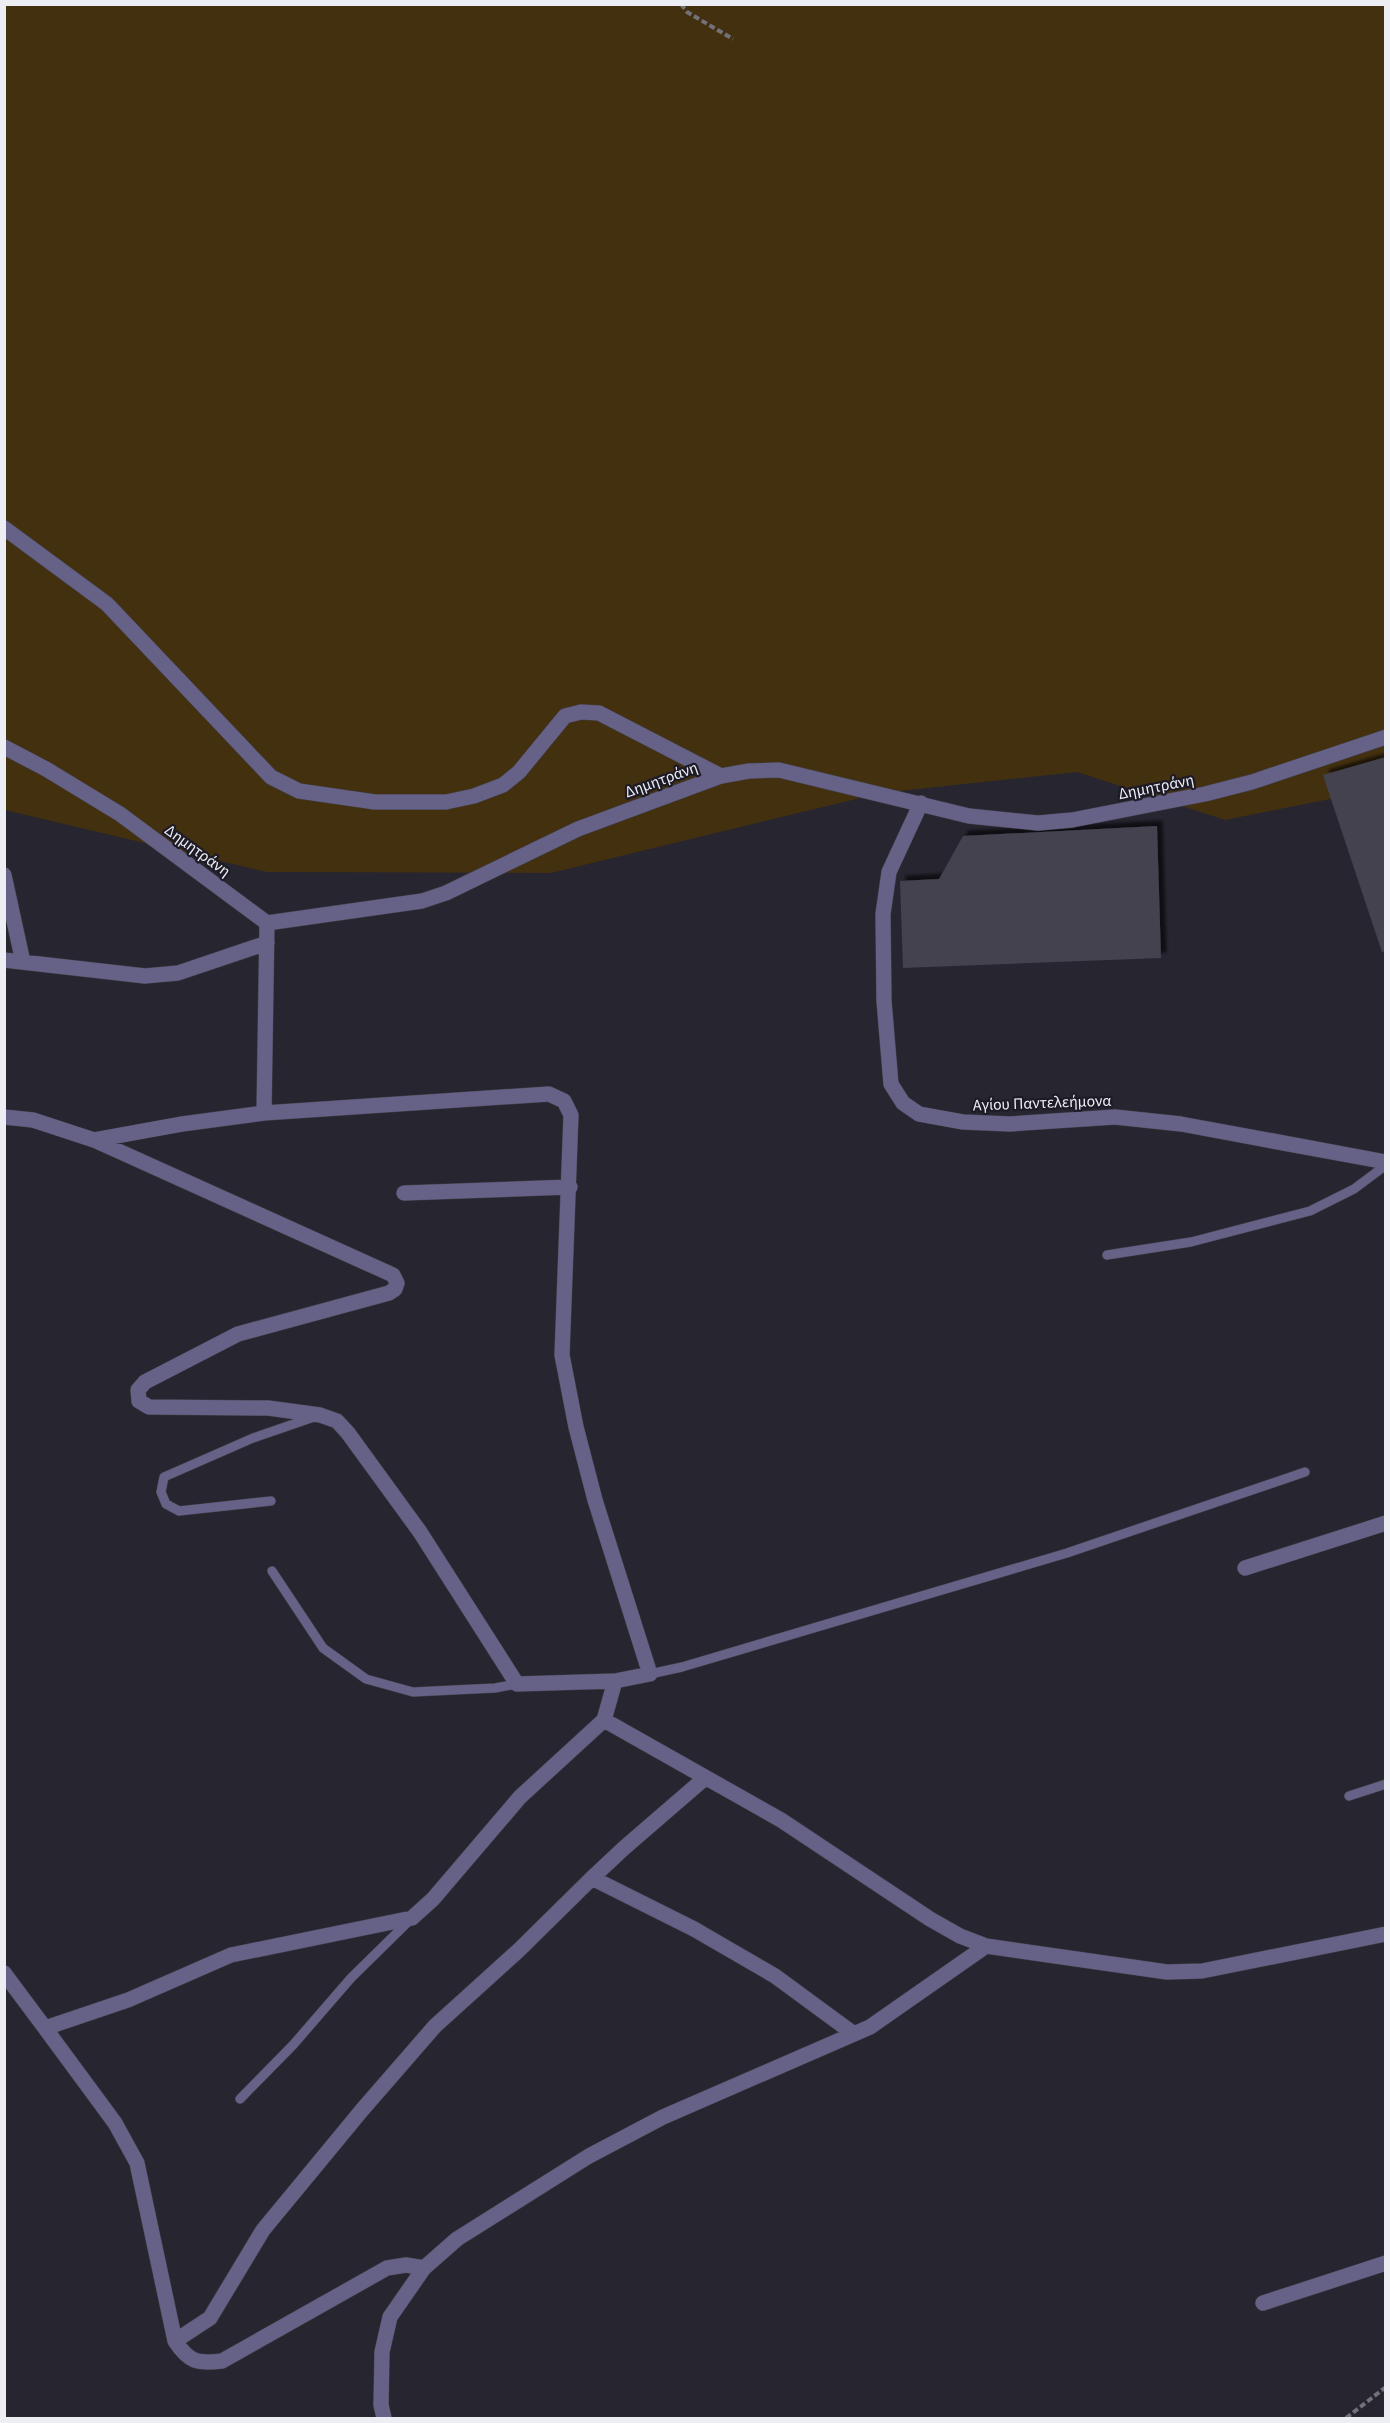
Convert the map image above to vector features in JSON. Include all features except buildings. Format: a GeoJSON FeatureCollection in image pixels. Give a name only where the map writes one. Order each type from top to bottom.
{"type":"FeatureCollection","features":[{"type":"Feature","properties":{"kind":"street"},"geometry":{"type":"LineString","coordinates":[[4,528],[107,604],[271,777],[299,791],[375,802],[446,802],[474,796],[503,785],[519,772],[565,716],[581,712],[599,713],[721,776]]}},
{"type":"Feature","properties":{"kind":"street","name":"Δημητράνη"},"geometry":{"type":"LineString","coordinates":[[4,747],[46,768],[120,814],[267,923],[422,901],[447,893],[578,829],[721,776],[749,771],[779,770],[980,817],[1038,823],[1072,820],[1205,794],[1252,782],[1386,736]]}},
{"type":"Feature","properties":{"kind":"street","name":"Αγίου Παντελεήμονα"},"geometry":{"type":"LineString","coordinates":[[921,803],[889,872],[883,914],[884,1000],[891,1084],[903,1102],[919,1114],[963,1122],[1010,1124],[1115,1117],[1181,1124],[1386,1163]]}},
{"type":"Feature","properties":{"kind":"street"},"geometry":{"type":"LineString","coordinates":[[4,875],[22,962]]}},
{"type":"Feature","properties":{"kind":"street"},"geometry":{"type":"LineString","coordinates":[[264,1113],[267,923]]}},
{"type":"Feature","properties":{"kind":"street"},"geometry":{"type":"LineString","coordinates":[[4,960],[145,976],[178,974],[267,943]]}},
{"type":"Feature","properties":{"kind":"street"},"geometry":{"type":"LineString","coordinates":[[4,1117],[33,1120],[94,1140],[393,1275],[397,1283],[395,1289],[389,1293],[238,1334],[145,1382],[138,1390],[139,1401],[149,1407],[268,1408],[320,1415],[337,1421],[348,1432],[420,1532],[518,1684],[615,1681],[650,1674],[595,1500],[576,1427],[562,1355],[571,1115],[564,1101],[549,1094],[264,1113],[182,1124],[94,1140]]}},
{"type":"Feature","properties":{"kind":"street"},"geometry":{"type":"LineString","coordinates":[[404,1193],[570,1187]]}},
{"type":"Feature","properties":{"kind":"street"},"geometry":{"type":"LineString","coordinates":[[1245,1568],[1386,1523]]}},
{"type":"Feature","properties":{"kind":"street"},"geometry":{"type":"LineString","coordinates":[[45,2028],[128,2000],[231,1955],[412,1918],[433,1899],[520,1797],[604,1720],[615,1681]]}},
{"type":"Feature","properties":{"kind":"street"},"geometry":{"type":"LineString","coordinates":[[604,1720],[781,1820],[930,1919],[960,1936],[986,1946],[1167,1972],[1202,1971],[1386,1934]]}},
{"type":"Feature","properties":{"kind":"street"},"geometry":{"type":"LineString","coordinates":[[175,2341],[210,2318],[263,2230],[435,2026],[519,1950],[632,1840],[705,1778]]}},
{"type":"Feature","properties":{"kind":"street"},"geometry":{"type":"LineString","coordinates":[[592,1878],[694,1929],[775,1976],[854,2034]]}},
{"type":"Feature","properties":{"kind":"street"},"geometry":{"type":"LineString","coordinates":[[384,2418],[381,2405],[382,2352],[390,2317],[424,2268],[457,2239],[589,2156],[663,2117],[870,2027],[986,1946]]}},
{"type":"Feature","properties":{"kind":"street"},"geometry":{"type":"LineString","coordinates":[[4,1973],[115,2123],[137,2163],[175,2341],[184,2354],[200,2363],[222,2361],[387,2268],[406,2265],[424,2268]]}},
{"type":"Feature","properties":{"kind":"street"},"geometry":{"type":"LineString","coordinates":[[1263,2303],[1386,2263]]}},
{"type":"Feature","properties":{"kind":"lane"},"geometry":{"type":"LineString","coordinates":[[1107,1255],[1191,1242],[1310,1211],[1354,1189],[1386,1163]]}},
{"type":"Feature","properties":{"kind":"lane"},"geometry":{"type":"LineString","coordinates":[[271,1501],[179,1511],[166,1504],[161,1492],[164,1477],[253,1438],[320,1415]]}},
{"type":"Feature","properties":{"kind":"lane"},"geometry":{"type":"LineString","coordinates":[[650,1674],[682,1667],[1067,1552],[1305,1472]]}},
{"type":"Feature","properties":{"kind":"lane"},"geometry":{"type":"LineString","coordinates":[[272,1571],[323,1647],[366,1679],[413,1692],[495,1688],[518,1684]]}},
{"type":"Feature","properties":{"kind":"lane"},"geometry":{"type":"LineString","coordinates":[[1349,1796],[1386,1784]]}},
{"type":"Feature","properties":{"kind":"lane"},"geometry":{"type":"LineString","coordinates":[[240,2099],[293,2045],[351,1978],[412,1918]]}},
{"type":"Feature","properties":{"kind":"path"},"geometry":{"type":"LineString","coordinates":[[681,4],[687,12],[733,39]]}},
{"type":"Feature","properties":{"kind":"path"},"geometry":{"type":"LineString","coordinates":[[1346,2418],[1385,2388]]}},
{"type":"Feature","properties":{"kind":"shaded area"},"geometry":{"type":"Polygon","coordinates":[[[5,5],[1385,5],[1385,788],[1225,820],[1077,772],[881,793],[551,873],[267,872],[5,810],[5,5]]]}}]}
